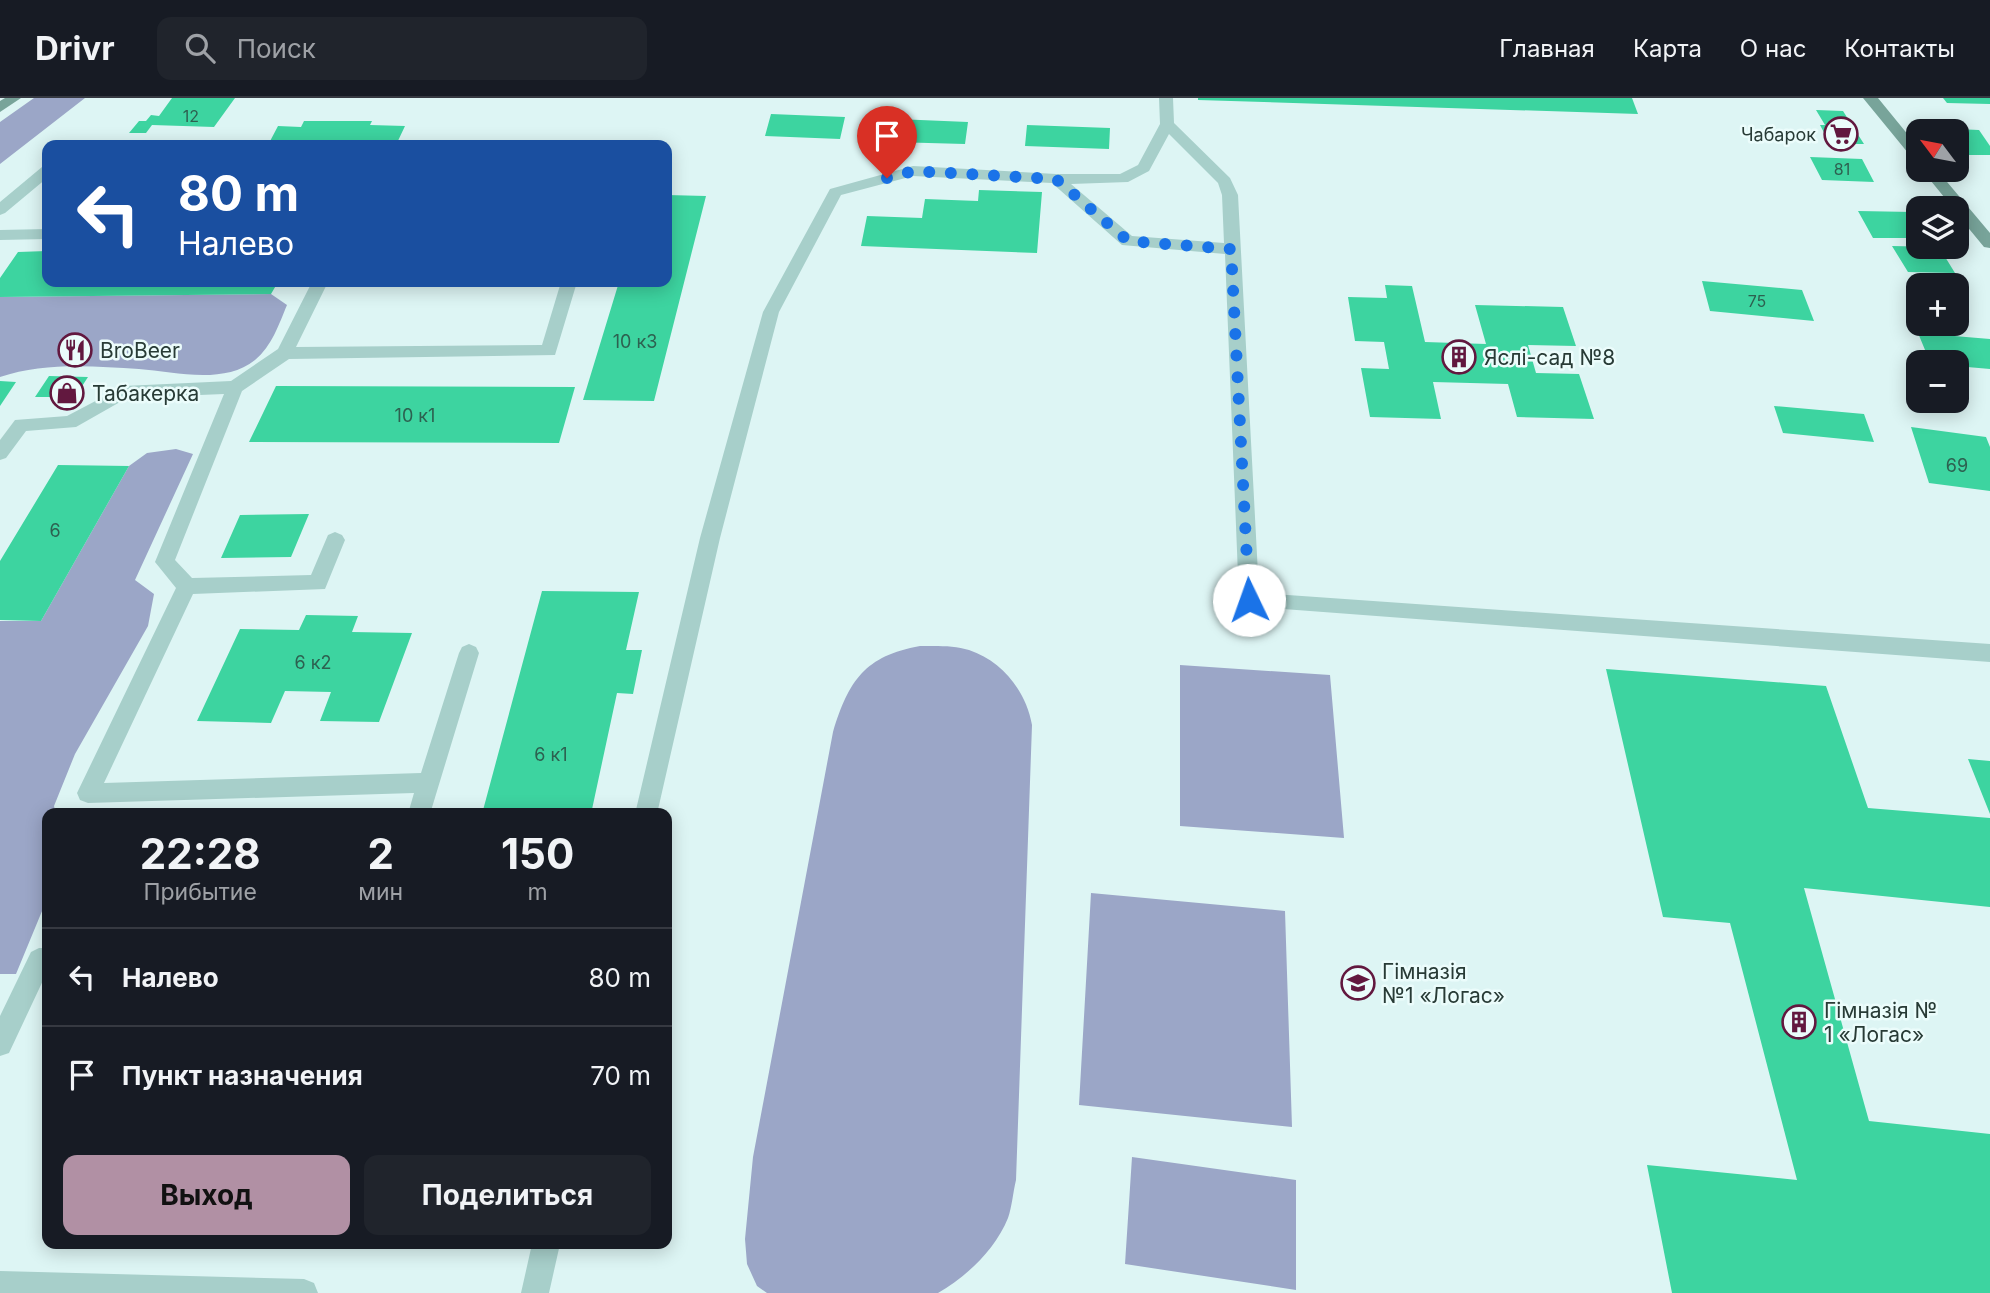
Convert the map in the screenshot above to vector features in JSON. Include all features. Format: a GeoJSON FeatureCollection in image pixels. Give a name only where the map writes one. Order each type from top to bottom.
{"type":"FeatureCollection","features":[{"type":"Feature","properties":{"kind":"street"},"geometry":{"type":"LineString","coordinates":[[0,108],[14,98]]}},
{"type":"Feature","properties":{"kind":"street"},"geometry":{"type":"LineString","coordinates":[[1870,98],[1906,142]]}},
{"type":"Feature","properties":{"kind":"street"},"geometry":{"type":"LineString","coordinates":[[1939,182],[1990,243]]}},
{"type":"Feature","properties":{"kind":"lane"},"geometry":{"type":"LineString","coordinates":[[647,808],[710,538],[771,312],[835,191],[913,171],[1056,179],[1123,179],[1144,168],[1167,124],[1166,98]]}},
{"type":"Feature","properties":{"kind":"lane"},"geometry":{"type":"LineString","coordinates":[[1167,124],[1224,181],[1230,195],[1249,600],[1990,653]]}},
{"type":"Feature","properties":{"kind":"lane"},"geometry":{"type":"LineString","coordinates":[[0,210],[42,174]]}},
{"type":"Feature","properties":{"kind":"lane"},"geometry":{"type":"LineString","coordinates":[[1056,179],[1128,241],[1231,249]]}},
{"type":"Feature","properties":{"kind":"lane"},"geometry":{"type":"LineString","coordinates":[[0,235],[42,234]]}},
{"type":"Feature","properties":{"kind":"lane"},"geometry":{"type":"LineString","coordinates":[[0,453],[21,425],[71,422],[124,392],[235,387],[285,353],[318,287]]}},
{"type":"Feature","properties":{"kind":"lane"},"geometry":{"type":"LineString","coordinates":[[285,353],[549,351],[568,287]]}},
{"type":"Feature","properties":{"kind":"lane"},"geometry":{"type":"LineString","coordinates":[[235,387],[165,562],[187,586],[318,583],[335,540]]}},
{"type":"Feature","properties":{"kind":"lane"},"geometry":{"type":"LineString","coordinates":[[187,586],[88,793],[428,783]]}},
{"type":"Feature","properties":{"kind":"lane"},"geometry":{"type":"LineString","coordinates":[[421,808],[469,653]]}},
{"type":"Feature","properties":{"kind":"lane"},"geometry":{"type":"LineString","coordinates":[[0,1044],[39,960],[42,960]]}},
{"type":"Feature","properties":{"kind":"lane"},"geometry":{"type":"LineString","coordinates":[[535,1293],[545,1249]]}},
{"type":"Feature","properties":{"kind":"lane"},"geometry":{"type":"LineString","coordinates":[[0,1285],[304,1293]]}},
{"type":"Feature","properties":{"kind":"shaded area"},"geometry":{"type":"Polygon","coordinates":[[[34,98],[85,98],[0,164],[0,122],[34,98]]]}},
{"type":"Feature","properties":{"kind":"shaded area"},"geometry":{"type":"Polygon","coordinates":[[[271,294],[287,305],[266,348],[243,368],[214,375],[199,375],[69,366],[34,369],[0,377],[0,297],[271,294]]]}},
{"type":"Feature","properties":{"kind":"shaded area"},"geometry":{"type":"Polygon","coordinates":[[[176,449],[193,454],[135,580],[154,594],[148,626],[75,754],[54,808],[42,808],[42,911],[16,974],[0,974],[0,621],[41,621],[129,466],[147,453],[176,449]]]}},
{"type":"Feature","properties":{"kind":"shaded area"},"geometry":{"type":"Polygon","coordinates":[[[920,646],[963,648],[992,662],[1018,689],[1032,725],[1016,1180],[1011,1209],[996,1241],[988,1251],[959,1279],[938,1293],[767,1293],[757,1286],[747,1264],[745,1239],[753,1157],[833,732],[846,698],[862,673],[885,656],[920,646]]]}},
{"type":"Feature","properties":{"kind":"shaded area"},"geometry":{"type":"Polygon","coordinates":[[[1180,665],[1330,675],[1344,838],[1180,826],[1180,665]]]}},
{"type":"Feature","properties":{"kind":"shaded area"},"geometry":{"type":"Polygon","coordinates":[[[1091,893],[1285,911],[1292,1127],[1079,1105],[1091,893]]]}},
{"type":"Feature","properties":{"kind":"shaded area"},"geometry":{"type":"Polygon","coordinates":[[[1132,1157],[1296,1180],[1296,1290],[1125,1264],[1132,1157]]]}},
{"type":"Feature","properties":{"kind":"building"},"geometry":{"type":"Polygon","coordinates":[[[172,98],[235,98],[214,127],[152,125],[146,133],[129,133],[139,121],[146,121],[151,115],[159,116],[172,98]]]}},
{"type":"Feature","properties":{"kind":"building"},"geometry":{"type":"Polygon","coordinates":[[[1632,98],[1638,114],[1198,100],[1632,98]]]}},
{"type":"Feature","properties":{"kind":"building"},"geometry":{"type":"Polygon","coordinates":[[[1943,98],[1990,98],[1990,104],[1947,103],[1943,98]]]}},
{"type":"Feature","properties":{"kind":"building","name":"Чабарок"},"geometry":{"type":"Polygon","coordinates":[[[1816,110],[1843,111],[1864,144],[1830,144],[1820,125],[1825,125],[1816,110]]]}},
{"type":"Feature","properties":{"kind":"building"},"geometry":{"type":"Polygon","coordinates":[[[771,114],[845,117],[840,139],[765,136],[771,114]]]}},
{"type":"Feature","properties":{"kind":"building"},"geometry":{"type":"Polygon","coordinates":[[[896,119],[968,122],[965,144],[892,142],[896,119]]]}},
{"type":"Feature","properties":{"kind":"building"},"geometry":{"type":"Polygon","coordinates":[[[304,121],[372,121],[370,125],[405,126],[398,140],[271,140],[278,126],[301,127],[304,121]]]}},
{"type":"Feature","properties":{"kind":"building"},"geometry":{"type":"Polygon","coordinates":[[[1027,125],[1110,128],[1109,149],[1025,146],[1027,125]]]}},
{"type":"Feature","properties":{"kind":"building"},"geometry":{"type":"Polygon","coordinates":[[[1969,130],[1979,130],[1990,146],[1990,155],[1969,155],[1969,130]]]}},
{"type":"Feature","properties":{"kind":"building"},"geometry":{"type":"Polygon","coordinates":[[[1810,157],[1862,159],[1874,182],[1822,180],[1810,157]]]}},
{"type":"Feature","properties":{"kind":"building"},"geometry":{"type":"Polygon","coordinates":[[[979,190],[1042,192],[1037,253],[861,246],[867,216],[922,218],[925,199],[978,201],[979,190]]]}},
{"type":"Feature","properties":{"kind":"building"},"geometry":{"type":"Polygon","coordinates":[[[672,195],[706,196],[654,401],[583,400],[617,287],[672,287],[672,195]]]}},
{"type":"Feature","properties":{"kind":"building"},"geometry":{"type":"Polygon","coordinates":[[[1858,211],[1906,212],[1906,238],[1873,238],[1858,211]]]}},
{"type":"Feature","properties":{"kind":"building"},"geometry":{"type":"Polygon","coordinates":[[[1892,246],[1906,246],[1906,259],[1946,259],[1955,273],[1908,272],[1892,246]]]}},
{"type":"Feature","properties":{"kind":"building"},"geometry":{"type":"Polygon","coordinates":[[[42,251],[42,287],[275,287],[271,294],[0,297],[0,278],[18,252],[42,251]]]}},
{"type":"Feature","properties":{"kind":"building"},"geometry":{"type":"Polygon","coordinates":[[[1702,281],[1802,290],[1814,321],[1710,311],[1702,281]]]}},
{"type":"Feature","properties":{"kind":"building","name":"Яслі-сад №8"},"geometry":{"type":"Polygon","coordinates":[[[1385,285],[1412,286],[1425,342],[1486,344],[1475,305],[1563,307],[1576,346],[1528,345],[1536,373],[1579,374],[1594,419],[1517,417],[1508,384],[1433,382],[1441,419],[1370,417],[1361,368],[1389,369],[1384,342],[1355,341],[1348,297],[1387,298],[1385,285]]]}},
{"type":"Feature","properties":{"kind":"building"},"geometry":{"type":"Polygon","coordinates":[[[1919,336],[1990,339],[1990,369],[1969,367],[1969,350],[1925,350],[1919,336]]]}},
{"type":"Feature","properties":{"kind":"building"},"geometry":{"type":"Polygon","coordinates":[[[49,376],[88,377],[75,397],[35,397],[49,376]]]}},
{"type":"Feature","properties":{"kind":"building"},"geometry":{"type":"Polygon","coordinates":[[[0,381],[16,382],[0,406],[0,381]]]}},
{"type":"Feature","properties":{"kind":"building"},"geometry":{"type":"Polygon","coordinates":[[[276,386],[575,387],[559,443],[249,442],[276,386]]]}},
{"type":"Feature","properties":{"kind":"building"},"geometry":{"type":"Polygon","coordinates":[[[1774,406],[1864,414],[1874,442],[1783,433],[1774,406]]]}},
{"type":"Feature","properties":{"kind":"building"},"geometry":{"type":"Polygon","coordinates":[[[1911,427],[1986,437],[1990,447],[1990,491],[1929,483],[1911,427]]]}},
{"type":"Feature","properties":{"kind":"building"},"geometry":{"type":"Polygon","coordinates":[[[58,465],[129,466],[41,621],[0,620],[0,561],[58,465]]]}},
{"type":"Feature","properties":{"kind":"building"},"geometry":{"type":"Polygon","coordinates":[[[309,514],[291,557],[221,558],[240,515],[309,514]]]}},
{"type":"Feature","properties":{"kind":"building"},"geometry":{"type":"Polygon","coordinates":[[[542,591],[639,592],[626,650],[642,650],[633,694],[617,693],[592,808],[484,808],[542,591]]]}},
{"type":"Feature","properties":{"kind":"building"},"geometry":{"type":"Polygon","coordinates":[[[306,615],[358,616],[352,632],[412,633],[379,722],[320,721],[331,692],[285,691],[271,723],[197,721],[240,629],[299,630],[306,615]]]}},
{"type":"Feature","properties":{"kind":"building","name":"Гімназія № 1 «Логас»"},"geometry":{"type":"Polygon","coordinates":[[[1606,669],[1826,686],[1868,808],[1990,818],[1990,907],[1804,888],[1869,1121],[1990,1134],[1990,1293],[1672,1293],[1647,1165],[1797,1180],[1730,923],[1663,917],[1606,669]]]}},
{"type":"Feature","properties":{"kind":"building"},"geometry":{"type":"Polygon","coordinates":[[[1968,759],[1990,761],[1990,814],[1968,759]]]}},
{"type":"Feature","properties":{"kind":"place","name":"Чабарок"},"geometry":{"type":"Point","coordinates":[1841,134]}},
{"type":"Feature","properties":{"kind":"place","name":"BroBeer"},"geometry":{"type":"Point","coordinates":[75,350]}},
{"type":"Feature","properties":{"kind":"place","name":"Яслі-сад №8"},"geometry":{"type":"Point","coordinates":[1459,357]}},
{"type":"Feature","properties":{"kind":"place","name":"Табакерка"},"geometry":{"type":"Point","coordinates":[67,393]}},
{"type":"Feature","properties":{"kind":"place","name":"Гімназія №1 «Логас»"},"geometry":{"type":"Point","coordinates":[1358,983]}},
{"type":"Feature","properties":{"kind":"place","name":"Гімназія № 1 «Логас»"},"geometry":{"type":"Point","coordinates":[1799,1022]}},
{"type":"Feature","properties":{"kind":"route"},"geometry":{"type":"LineString","coordinates":[[887,178],[913,171],[1056,179],[1128,241],[1231,249],[1249,600]]}}]}
